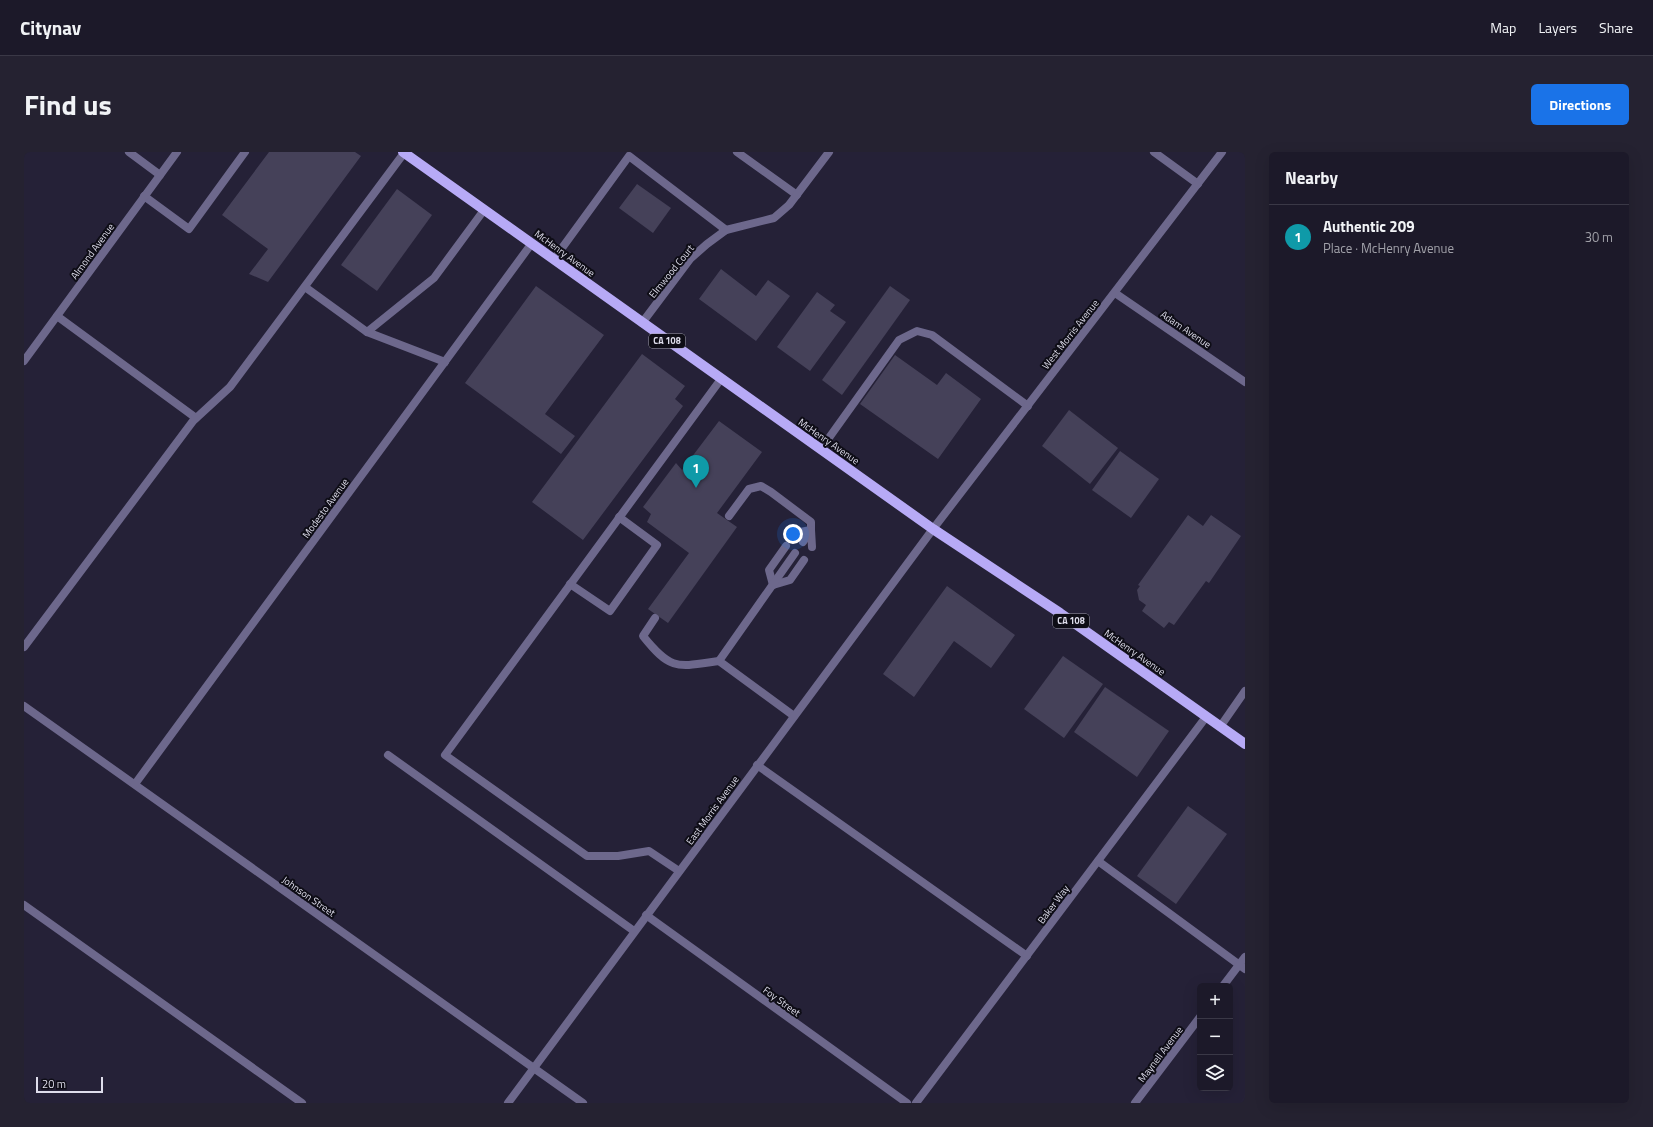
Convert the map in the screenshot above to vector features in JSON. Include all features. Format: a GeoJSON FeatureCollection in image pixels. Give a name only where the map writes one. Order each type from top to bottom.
{"type":"FeatureCollection","features":[{"type":"Feature","properties":{"kind":"main road","name":"McHenry Avenue"},"geometry":{"type":"LineString","coordinates":[[403,152],[933,529],[1060,613],[1245,744]]}},
{"type":"Feature","properties":{"kind":"street"},"geometry":{"type":"LineString","coordinates":[[129,152],[160,175]]}},
{"type":"Feature","properties":{"kind":"street","name":"Almond Avenue"},"geometry":{"type":"LineString","coordinates":[[24,362],[177,152]]}},
{"type":"Feature","properties":{"kind":"street"},"geometry":{"type":"LineString","coordinates":[[144,196],[189,229],[245,152]]}},
{"type":"Feature","properties":{"kind":"street"},"geometry":{"type":"LineString","coordinates":[[24,647],[196,418],[230,387],[403,152]]}},
{"type":"Feature","properties":{"kind":"street"},"geometry":{"type":"LineString","coordinates":[[737,152],[797,195]]}},
{"type":"Feature","properties":{"kind":"street","name":"Elmwood Court"},"geometry":{"type":"LineString","coordinates":[[642,323],[690,259],[726,230],[774,218],[790,204],[829,152]]}},
{"type":"Feature","properties":{"kind":"street"},"geometry":{"type":"LineString","coordinates":[[1154,152],[1198,184]]}},
{"type":"Feature","properties":{"kind":"street","name":"West Morris Avenue"},"geometry":{"type":"LineString","coordinates":[[933,529],[1222,152]]}},
{"type":"Feature","properties":{"kind":"street"},"geometry":{"type":"LineString","coordinates":[[554,259],[629,156],[726,230]]}},
{"type":"Feature","properties":{"kind":"street"},"geometry":{"type":"LineString","coordinates":[[367,332],[434,278],[484,210]]}},
{"type":"Feature","properties":{"kind":"street","name":"Modesto Avenue"},"geometry":{"type":"LineString","coordinates":[[135,784],[532,243]]}},
{"type":"Feature","properties":{"kind":"street"},"geometry":{"type":"LineString","coordinates":[[305,287],[367,332],[445,362]]}},
{"type":"Feature","properties":{"kind":"street","name":"Adam Avenue"},"geometry":{"type":"LineString","coordinates":[[1115,293],[1245,382]]}},
{"type":"Feature","properties":{"kind":"street"},"geometry":{"type":"LineString","coordinates":[[57,316],[196,418]]}},
{"type":"Feature","properties":{"kind":"street"},"geometry":{"type":"LineString","coordinates":[[821,450],[899,340],[917,331],[932,335],[1028,406]]}},
{"type":"Feature","properties":{"kind":"street"},"geometry":{"type":"LineString","coordinates":[[679,871],[649,851],[618,856],[587,856],[445,755],[721,379]]}},
{"type":"Feature","properties":{"kind":"street"},"geometry":{"type":"LineString","coordinates":[[729,516],[749,489],[760,486],[771,492],[811,522],[812,547]]}},
{"type":"Feature","properties":{"kind":"street"},"geometry":{"type":"LineString","coordinates":[[570,584],[610,611],[657,545],[619,517]]}},
{"type":"Feature","properties":{"kind":"street","name":"East Morris Avenue"},"geometry":{"type":"LineString","coordinates":[[508,1103],[933,529]]}},
{"type":"Feature","properties":{"kind":"street"},"geometry":{"type":"LineString","coordinates":[[795,533],[811,530]]}},
{"type":"Feature","properties":{"kind":"street"},"geometry":{"type":"LineString","coordinates":[[803,542],[811,530]]}},
{"type":"Feature","properties":{"kind":"street"},"geometry":{"type":"LineString","coordinates":[[773,585],[769,570],[786,546]]}},
{"type":"Feature","properties":{"kind":"street"},"geometry":{"type":"LineString","coordinates":[[719,661],[795,553]]}},
{"type":"Feature","properties":{"kind":"street"},"geometry":{"type":"LineString","coordinates":[[773,585],[790,580],[804,560]]}},
{"type":"Feature","properties":{"kind":"street"},"geometry":{"type":"LineString","coordinates":[[655,618],[642,636],[655,651],[668,661],[683,666],[719,661],[794,716]]}},
{"type":"Feature","properties":{"kind":"street"},"geometry":{"type":"LineString","coordinates":[[1220,727],[1245,691]]}},
{"type":"Feature","properties":{"kind":"street","name":"Johnson Street"},"geometry":{"type":"LineString","coordinates":[[24,706],[583,1103]]}},
{"type":"Feature","properties":{"kind":"street","name":"Baker Way"},"geometry":{"type":"LineString","coordinates":[[916,1103],[1206,717]]}},
{"type":"Feature","properties":{"kind":"street"},"geometry":{"type":"LineString","coordinates":[[388,755],[634,931]]}},
{"type":"Feature","properties":{"kind":"street"},"geometry":{"type":"LineString","coordinates":[[757,765],[1027,956]]}},
{"type":"Feature","properties":{"kind":"street"},"geometry":{"type":"LineString","coordinates":[[1098,861],[1242,967]]}},
{"type":"Feature","properties":{"kind":"street"},"geometry":{"type":"LineString","coordinates":[[24,905],[302,1103]]}},
{"type":"Feature","properties":{"kind":"street","name":"Foy Street"},"geometry":{"type":"LineString","coordinates":[[646,915],[907,1103]]}},
{"type":"Feature","properties":{"kind":"street"},"geometry":{"type":"LineString","coordinates":[[1226,983],[1242,967],[1245,957]]}},
{"type":"Feature","properties":{"kind":"street","name":"Maynell Avenue"},"geometry":{"type":"LineString","coordinates":[[1135,1103],[1198,1019]]}},
{"type":"Feature","properties":{"kind":"building"},"geometry":{"type":"Polygon","coordinates":[[[269,152],[355,152],[361,156],[268,282],[249,274],[268,249],[222,215],[269,152]]]}},
{"type":"Feature","properties":{"kind":"building"},"geometry":{"type":"Polygon","coordinates":[[[637,184],[671,208],[653,233],[619,208],[637,184]]]}},
{"type":"Feature","properties":{"kind":"building"},"geometry":{"type":"Polygon","coordinates":[[[397,189],[432,215],[377,291],[341,265],[397,189]]]}},
{"type":"Feature","properties":{"kind":"building"},"geometry":{"type":"Polygon","coordinates":[[[721,269],[756,296],[768,280],[790,296],[756,341],[699,299],[721,269]]]}},
{"type":"Feature","properties":{"kind":"building"},"geometry":{"type":"Polygon","coordinates":[[[536,286],[604,335],[545,414],[575,436],[561,454],[465,383],[536,286]]]}},
{"type":"Feature","properties":{"kind":"building"},"geometry":{"type":"Polygon","coordinates":[[[890,286],[910,300],[842,395],[822,380],[890,286]]]}},
{"type":"Feature","properties":{"kind":"building"},"geometry":{"type":"Polygon","coordinates":[[[817,292],[835,305],[830,311],[846,322],[810,371],[777,347],[817,292]]]}},
{"type":"Feature","properties":{"kind":"building"},"geometry":{"type":"Polygon","coordinates":[[[642,354],[685,386],[675,399],[683,406],[583,540],[532,502],[642,354]]]}},
{"type":"Feature","properties":{"kind":"building"},"geometry":{"type":"Polygon","coordinates":[[[895,355],[937,385],[946,373],[981,399],[938,459],[860,404],[895,355]]]}},
{"type":"Feature","properties":{"kind":"building"},"geometry":{"type":"Polygon","coordinates":[[[1069,410],[1118,448],[1090,484],[1042,446],[1069,410]]]}},
{"type":"Feature","properties":{"kind":"building"},"geometry":{"type":"Polygon","coordinates":[[[719,421],[762,452],[717,513],[737,527],[668,623],[648,609],[689,553],[647,522],[651,514],[643,507],[676,463],[682,470],[719,421]]]}},
{"type":"Feature","properties":{"kind":"building"},"geometry":{"type":"Polygon","coordinates":[[[1120,451],[1159,479],[1131,518],[1092,490],[1120,451]]]}},
{"type":"Feature","properties":{"kind":"building"},"geometry":{"type":"Polygon","coordinates":[[[1188,515],[1203,526],[1211,515],[1241,536],[1209,583],[1206,581],[1174,625],[1169,622],[1164,628],[1142,611],[1146,605],[1139,600],[1137,590],[1140,586],[1138,585],[1188,515]]]}},
{"type":"Feature","properties":{"kind":"building"},"geometry":{"type":"Polygon","coordinates":[[[947,586],[1015,635],[991,668],[954,641],[914,697],[883,674],[947,586]]]}},
{"type":"Feature","properties":{"kind":"building"},"geometry":{"type":"Polygon","coordinates":[[[1063,656],[1103,684],[1064,738],[1024,709],[1063,656]]]}},
{"type":"Feature","properties":{"kind":"building"},"geometry":{"type":"Polygon","coordinates":[[[1105,687],[1169,731],[1137,777],[1074,732],[1105,687]]]}},
{"type":"Feature","properties":{"kind":"building"},"geometry":{"type":"Polygon","coordinates":[[[1188,806],[1227,834],[1176,904],[1137,876],[1188,806]]]}},
{"type":"Feature","properties":{"kind":"place","name":"Authentic 209"},"geometry":{"type":"Point","coordinates":[696,488]}}]}
